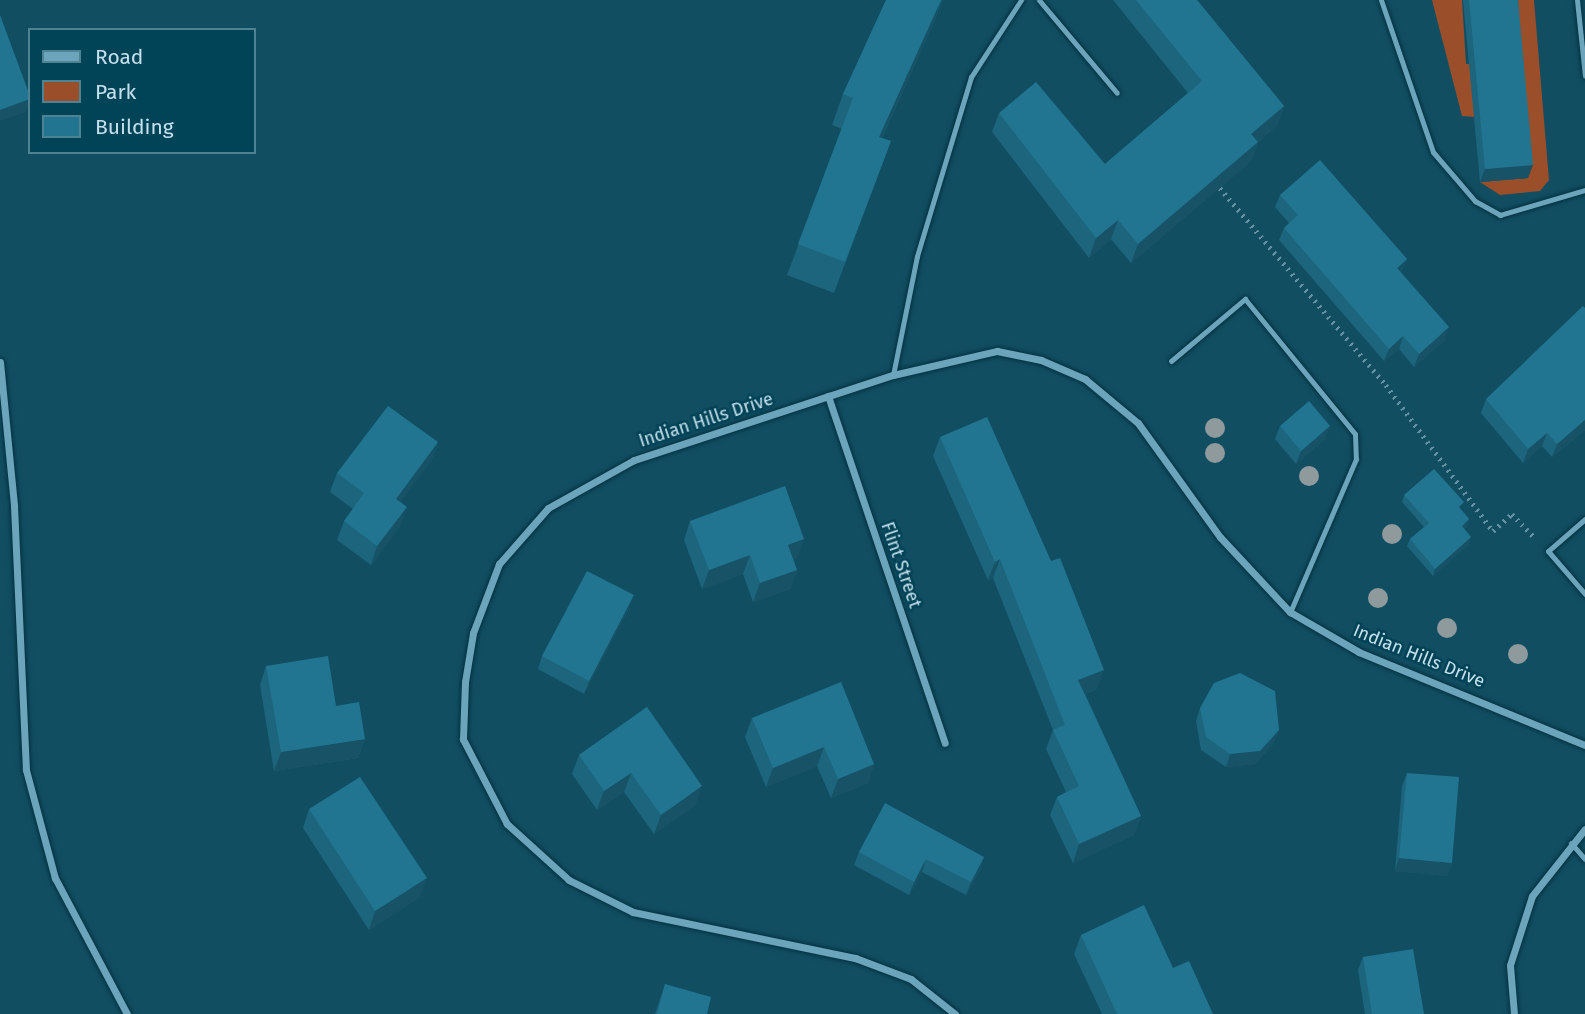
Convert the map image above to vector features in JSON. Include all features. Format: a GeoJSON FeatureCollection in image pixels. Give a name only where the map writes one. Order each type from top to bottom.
{"type":"FeatureCollection","features":[{"type":"Feature","properties":{"kind":"street","name":"Indian Hills Drive"},"geometry":{"type":"LineString","coordinates":[[955,1014],[911,979],[855,958],[633,912],[569,880],[506,824],[463,739],[473,633],[499,564],[548,508],[634,460],[893,375],[997,351],[1085,379],[1138,424],[1220,537],[1290,612],[1359,652],[1585,745]]}},
{"type":"Feature","properties":{"kind":"street"},"geometry":{"type":"LineString","coordinates":[[0,362],[14,506],[26,770],[55,877],[127,1014]]}},
{"type":"Feature","properties":{"kind":"street","name":"Flint Street"},"geometry":{"type":"LineString","coordinates":[[828,396],[945,743]]}},
{"type":"Feature","properties":{"kind":"street"},"geometry":{"type":"LineString","coordinates":[[1514,1014],[1510,965],[1532,896],[1585,829]]}},
{"type":"Feature","properties":{"kind":"lane"},"geometry":{"type":"LineString","coordinates":[[893,375],[917,256],[971,77],[1021,0]]}},
{"type":"Feature","properties":{"kind":"lane"},"geometry":{"type":"LineString","coordinates":[[1039,0],[1117,93]]}},
{"type":"Feature","properties":{"kind":"lane"},"geometry":{"type":"LineString","coordinates":[[1381,0],[1433,152],[1475,201],[1500,215],[1585,190]]}},
{"type":"Feature","properties":{"kind":"lane"},"geometry":{"type":"LineString","coordinates":[[1577,0],[1585,76]]}},
{"type":"Feature","properties":{"kind":"lane"},"geometry":{"type":"LineString","coordinates":[[1171,361],[1245,299],[1355,434],[1356,459],[1290,612]]}},
{"type":"Feature","properties":{"kind":"lane"},"geometry":{"type":"LineString","coordinates":[[1585,519],[1548,551],[1585,594]]}},
{"type":"Feature","properties":{"kind":"lane"},"geometry":{"type":"LineString","coordinates":[[1571,844],[1585,859]]}},
{"type":"Feature","properties":{"kind":"path"},"geometry":{"type":"LineString","coordinates":[[1220,188],[1386,385],[1493,531],[1512,514],[1548,551]]}},
{"type":"Feature","properties":{"kind":"green space"},"geometry":{"type":"Polygon","coordinates":[[[1432,0],[1462,0],[1466,64],[1515,61],[1511,0],[1534,0],[1549,180],[1540,191],[1500,195],[1480,182],[1528,178],[1474,117],[1462,116],[1432,0]]]}},
{"type":"Feature","properties":{"kind":"building"},"geometry":{"type":"Polygon","coordinates":[[[886,0],[941,0],[879,137],[891,141],[845,262],[798,244],[853,98],[843,94],[886,0]]]}},
{"type":"Feature","properties":{"kind":"building"},"geometry":{"type":"Polygon","coordinates":[[[1136,0],[1197,0],[1284,106],[1251,134],[1258,142],[1138,244],[1118,220],[1096,238],[999,113],[1036,82],[1105,164],[1202,81],[1136,0]]]}},
{"type":"Feature","properties":{"kind":"building"},"geometry":{"type":"Polygon","coordinates":[[[1469,0],[1518,0],[1533,165],[1485,169],[1469,0]]]}},
{"type":"Feature","properties":{"kind":"building"},"geometry":{"type":"Polygon","coordinates":[[[0,15],[28,91],[28,100],[0,110],[0,15]]]}},
{"type":"Feature","properties":{"kind":"building"},"geometry":{"type":"Polygon","coordinates":[[[1320,160],[1407,259],[1397,268],[1449,327],[1419,354],[1403,336],[1389,349],[1284,228],[1298,215],[1280,195],[1320,160]]]}},
{"type":"Feature","properties":{"kind":"building"},"geometry":{"type":"Polygon","coordinates":[[[1583,306],[1585,420],[1557,444],[1547,433],[1528,449],[1486,399],[1583,306]]]}},
{"type":"Feature","properties":{"kind":"building"},"geometry":{"type":"Polygon","coordinates":[[[1309,401],[1330,426],[1301,451],[1280,426],[1309,401]]]}},
{"type":"Feature","properties":{"kind":"building"},"geometry":{"type":"Polygon","coordinates":[[[388,406],[438,442],[396,499],[407,507],[377,546],[344,521],[364,493],[337,473],[388,406]]]}},
{"type":"Feature","properties":{"kind":"building"},"geometry":{"type":"Polygon","coordinates":[[[987,417],[1051,561],[1060,558],[1104,670],[1078,680],[1141,816],[1079,844],[1057,797],[1079,786],[1053,730],[1065,725],[1000,559],[995,562],[940,437],[987,417]]]}},
{"type":"Feature","properties":{"kind":"building"},"geometry":{"type":"Polygon","coordinates":[[[1434,469],[1464,502],[1459,507],[1469,519],[1462,526],[1471,537],[1435,569],[1410,539],[1429,523],[1404,495],[1434,469]]]}},
{"type":"Feature","properties":{"kind":"building"},"geometry":{"type":"Polygon","coordinates":[[[785,486],[804,539],[788,545],[797,570],[760,583],[750,555],[709,570],[690,521],[785,486]]]}},
{"type":"Feature","properties":{"kind":"building"},"geometry":{"type":"Polygon","coordinates":[[[587,571],[634,595],[589,681],[542,656],[587,571]]]}},
{"type":"Feature","properties":{"kind":"building"},"geometry":{"type":"Polygon","coordinates":[[[328,656],[336,706],[359,702],[365,739],[281,752],[266,666],[328,656]]]}},
{"type":"Feature","properties":{"kind":"building"},"geometry":{"type":"Polygon","coordinates":[[[1240,673],[1275,691],[1279,730],[1260,751],[1230,754],[1206,737],[1200,708],[1214,683],[1240,673]]]}},
{"type":"Feature","properties":{"kind":"building"},"geometry":{"type":"Polygon","coordinates":[[[841,682],[874,764],[838,779],[824,747],[773,768],[752,718],[841,682]]]}},
{"type":"Feature","properties":{"kind":"building"},"geometry":{"type":"Polygon","coordinates":[[[647,707],[702,786],[661,815],[631,773],[604,791],[579,755],[647,707]]]}},
{"type":"Feature","properties":{"kind":"building"},"geometry":{"type":"Polygon","coordinates":[[[1407,773],[1459,777],[1452,863],[1399,858],[1407,773]]]}},
{"type":"Feature","properties":{"kind":"building"},"geometry":{"type":"Polygon","coordinates":[[[360,777],[427,878],[375,911],[309,809],[360,777]]]}},
{"type":"Feature","properties":{"kind":"building"},"geometry":{"type":"Polygon","coordinates":[[[885,803],[984,857],[971,882],[926,859],[914,882],[859,852],[885,803]]]}},
{"type":"Feature","properties":{"kind":"building"},"geometry":{"type":"Polygon","coordinates":[[[1144,905],[1173,968],[1189,961],[1213,1014],[1117,1014],[1081,935],[1144,905]]]}},
{"type":"Feature","properties":{"kind":"building"},"geometry":{"type":"Polygon","coordinates":[[[1413,949],[1424,1014],[1372,1014],[1363,957],[1413,949]]]}},
{"type":"Feature","properties":{"kind":"building"},"geometry":{"type":"Polygon","coordinates":[[[665,984],[711,997],[707,1014],[657,1014],[665,984]]]}}]}
